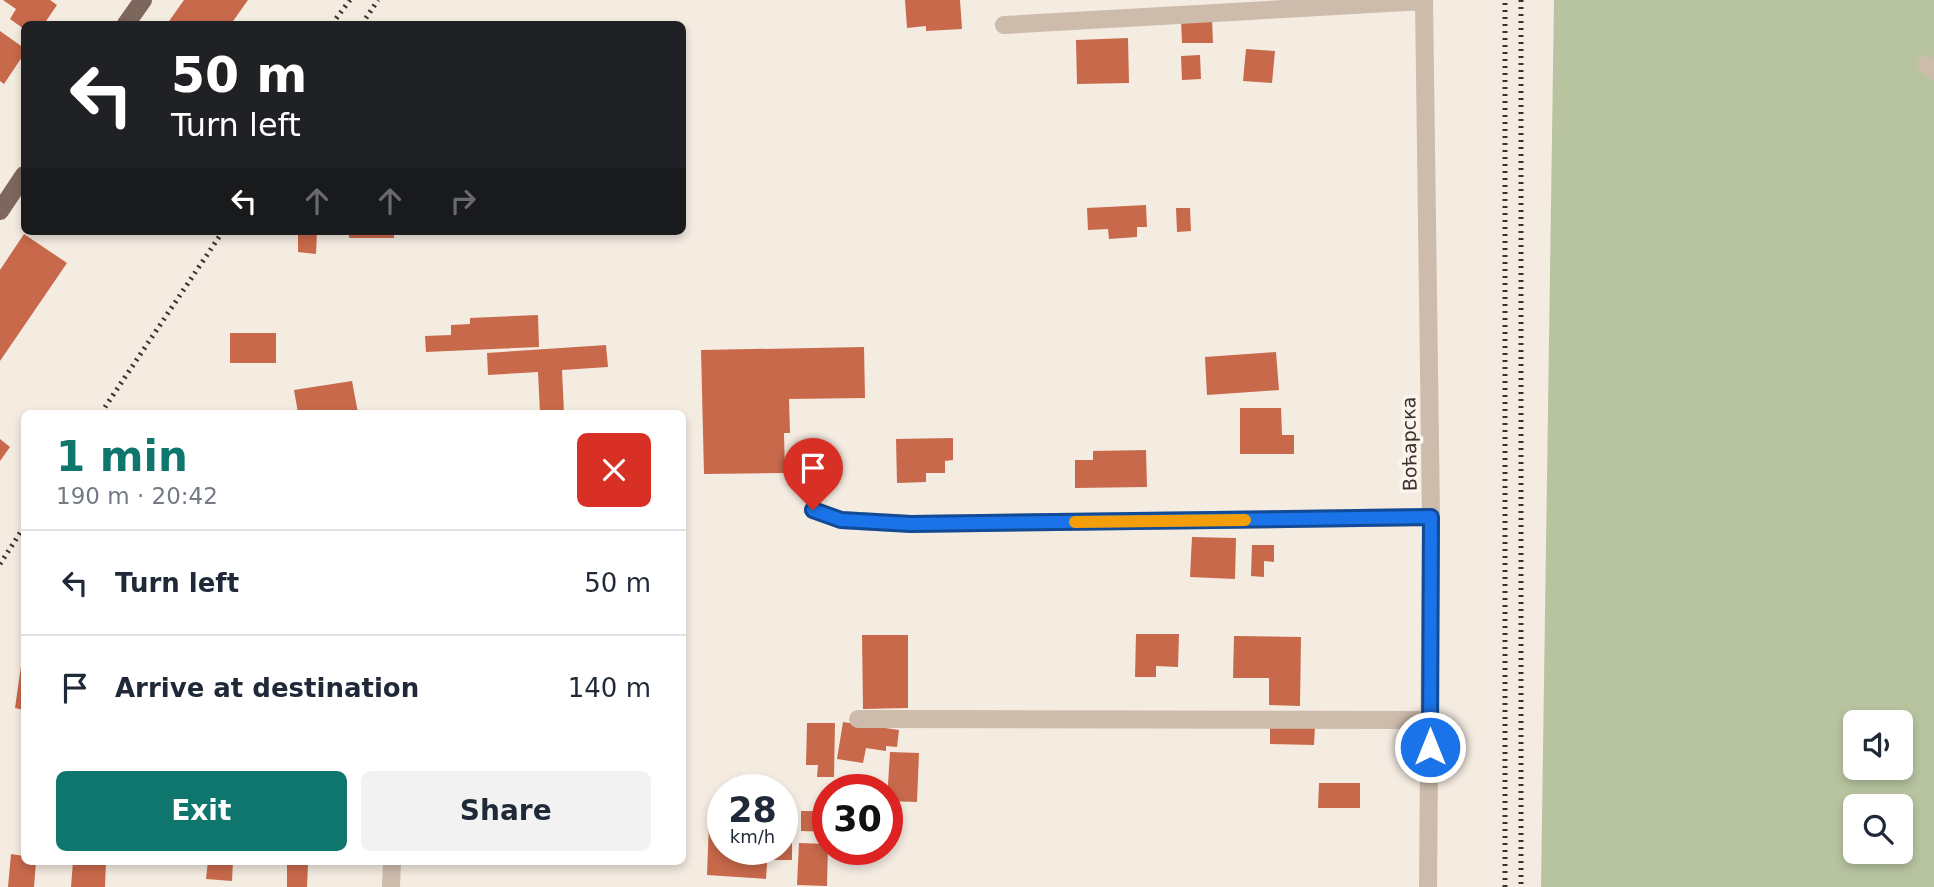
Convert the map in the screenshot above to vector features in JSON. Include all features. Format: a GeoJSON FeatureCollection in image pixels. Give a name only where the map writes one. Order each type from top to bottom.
{"type":"FeatureCollection","features":[{"type":"Feature","properties":{"kind":"main road"},"geometry":{"type":"LineString","coordinates":[[128,21],[143,0]]}},
{"type":"Feature","properties":{"kind":"main road"},"geometry":{"type":"LineString","coordinates":[[0,211],[21,180]]}},
{"type":"Feature","properties":{"kind":"street"},"geometry":{"type":"LineString","coordinates":[[1004,25],[1424,0]]}},
{"type":"Feature","properties":{"kind":"street","name":"Воћарска"},"geometry":{"type":"LineString","coordinates":[[1424,0],[1431,517],[1428,887]]}},
{"type":"Feature","properties":{"kind":"street"},"geometry":{"type":"LineString","coordinates":[[813,510],[841,520],[911,524],[1431,517]]}},
{"type":"Feature","properties":{"kind":"street"},"geometry":{"type":"LineString","coordinates":[[858,719],[1430,720]]}},
{"type":"Feature","properties":{"kind":"street"},"geometry":{"type":"LineString","coordinates":[[391,887],[392,865]]}},
{"type":"Feature","properties":{"kind":"green space"},"geometry":{"type":"Polygon","coordinates":[[[1554,0],[1934,0],[1934,887],[1541,887],[1554,0]]]}},
{"type":"Feature","properties":{"kind":"building"},"geometry":{"type":"Polygon","coordinates":[[[3,0],[50,0],[57,5],[46,21],[21,21],[21,27],[10,19],[16,9],[3,0]]]}},
{"type":"Feature","properties":{"kind":"building"},"geometry":{"type":"Polygon","coordinates":[[[184,0],[248,0],[233,21],[169,21],[184,0]]]}},
{"type":"Feature","properties":{"kind":"building"},"geometry":{"type":"Polygon","coordinates":[[[905,0],[960,0],[962,29],[926,31],[926,26],[907,28],[905,0]]]}},
{"type":"Feature","properties":{"kind":"building"},"geometry":{"type":"Polygon","coordinates":[[[1212,19],[1213,43],[1182,43],[1181,20],[1212,19]]]}},
{"type":"Feature","properties":{"kind":"building"},"geometry":{"type":"Polygon","coordinates":[[[0,31],[21,46],[21,58],[4,84],[0,81],[0,31]]]}},
{"type":"Feature","properties":{"kind":"building"},"geometry":{"type":"Polygon","coordinates":[[[1128,38],[1129,83],[1077,84],[1076,40],[1128,38]]]}},
{"type":"Feature","properties":{"kind":"building"},"geometry":{"type":"Polygon","coordinates":[[[1246,49],[1275,51],[1272,83],[1243,81],[1246,49]]]}},
{"type":"Feature","properties":{"kind":"building"},"geometry":{"type":"Polygon","coordinates":[[[1200,55],[1201,79],[1182,80],[1181,56],[1200,55]]]}},
{"type":"Feature","properties":{"kind":"building"},"geometry":{"type":"Polygon","coordinates":[[[1146,205],[1147,227],[1137,227],[1137,237],[1109,239],[1108,229],[1088,230],[1087,208],[1146,205]]]}},
{"type":"Feature","properties":{"kind":"building"},"geometry":{"type":"Polygon","coordinates":[[[1176,208],[1190,208],[1191,231],[1177,232],[1176,208]]]}},
{"type":"Feature","properties":{"kind":"building"},"geometry":{"type":"Polygon","coordinates":[[[23,235],[67,263],[0,361],[0,270],[23,235]]]}},
{"type":"Feature","properties":{"kind":"building"},"geometry":{"type":"Polygon","coordinates":[[[298,235],[317,235],[316,254],[298,252],[298,235]]]}},
{"type":"Feature","properties":{"kind":"building"},"geometry":{"type":"Polygon","coordinates":[[[349,235],[394,235],[394,238],[349,238],[349,235]]]}},
{"type":"Feature","properties":{"kind":"building"},"geometry":{"type":"Polygon","coordinates":[[[538,315],[539,347],[426,352],[425,336],[451,335],[451,325],[470,324],[470,318],[538,315]]]}},
{"type":"Feature","properties":{"kind":"building"},"geometry":{"type":"Polygon","coordinates":[[[230,333],[276,333],[276,363],[230,363],[230,333]]]}},
{"type":"Feature","properties":{"kind":"building"},"geometry":{"type":"Polygon","coordinates":[[[606,345],[608,367],[562,370],[564,410],[540,410],[538,372],[488,375],[487,353],[606,345]]]}},
{"type":"Feature","properties":{"kind":"building"},"geometry":{"type":"Polygon","coordinates":[[[864,347],[865,398],[789,399],[790,433],[784,433],[785,473],[704,474],[701,350],[864,347]]]}},
{"type":"Feature","properties":{"kind":"building"},"geometry":{"type":"Polygon","coordinates":[[[1276,352],[1279,390],[1207,395],[1205,357],[1276,352]]]}},
{"type":"Feature","properties":{"kind":"building"},"geometry":{"type":"Polygon","coordinates":[[[352,381],[357,410],[297,410],[294,390],[352,381]]]}},
{"type":"Feature","properties":{"kind":"building"},"geometry":{"type":"Polygon","coordinates":[[[1240,408],[1281,408],[1282,435],[1294,435],[1294,454],[1240,454],[1240,408]]]}},
{"type":"Feature","properties":{"kind":"building"},"geometry":{"type":"Polygon","coordinates":[[[953,438],[953,460],[945,461],[945,473],[926,473],[926,482],[897,483],[896,439],[953,438]]]}},
{"type":"Feature","properties":{"kind":"building"},"geometry":{"type":"Polygon","coordinates":[[[0,439],[10,447],[0,461],[0,439]]]}},
{"type":"Feature","properties":{"kind":"building"},"geometry":{"type":"Polygon","coordinates":[[[1146,450],[1147,487],[1075,488],[1075,460],[1093,460],[1093,451],[1146,450]]]}},
{"type":"Feature","properties":{"kind":"building"},"geometry":{"type":"Polygon","coordinates":[[[1192,537],[1236,538],[1235,579],[1190,577],[1192,537]]]}},
{"type":"Feature","properties":{"kind":"building"},"geometry":{"type":"Polygon","coordinates":[[[1252,545],[1274,545],[1274,562],[1264,561],[1264,577],[1251,576],[1252,545]]]}},
{"type":"Feature","properties":{"kind":"building"},"geometry":{"type":"Polygon","coordinates":[[[1136,634],[1179,634],[1178,667],[1156,666],[1156,677],[1135,677],[1136,634]]]}},
{"type":"Feature","properties":{"kind":"building"},"geometry":{"type":"Polygon","coordinates":[[[862,635],[908,635],[908,708],[863,709],[862,635]]]}},
{"type":"Feature","properties":{"kind":"building"},"geometry":{"type":"Polygon","coordinates":[[[1234,636],[1301,637],[1300,706],[1269,705],[1269,678],[1233,678],[1234,636]]]}},
{"type":"Feature","properties":{"kind":"building"},"geometry":{"type":"Polygon","coordinates":[[[21,666],[21,709],[15,708],[21,666]]]}},
{"type":"Feature","properties":{"kind":"building"},"geometry":{"type":"Polygon","coordinates":[[[843,722],[899,730],[897,747],[886,746],[886,751],[866,748],[863,763],[837,759],[843,722]]]}},
{"type":"Feature","properties":{"kind":"building"},"geometry":{"type":"Polygon","coordinates":[[[807,723],[835,723],[834,774],[817,774],[818,765],[806,765],[807,723]]]}},
{"type":"Feature","properties":{"kind":"building"},"geometry":{"type":"Polygon","coordinates":[[[1270,725],[1315,726],[1314,745],[1270,744],[1270,725]]]}},
{"type":"Feature","properties":{"kind":"building"},"geometry":{"type":"Polygon","coordinates":[[[890,752],[919,753],[917,802],[903,802],[903,774],[889,774],[890,752]]]}},
{"type":"Feature","properties":{"kind":"building"},"geometry":{"type":"Polygon","coordinates":[[[1319,783],[1360,783],[1360,808],[1318,808],[1319,783]]]}},
{"type":"Feature","properties":{"kind":"building"},"geometry":{"type":"Polygon","coordinates":[[[801,811],[812,811],[812,831],[801,831],[801,811]]]}},
{"type":"Feature","properties":{"kind":"building"},"geometry":{"type":"Polygon","coordinates":[[[799,843],[812,843],[812,865],[828,865],[827,886],[797,885],[799,843]]]}},
{"type":"Feature","properties":{"kind":"building"},"geometry":{"type":"Polygon","coordinates":[[[11,854],[21,856],[21,865],[36,865],[34,887],[8,887],[11,854]]]}},
{"type":"Feature","properties":{"kind":"building"},"geometry":{"type":"Polygon","coordinates":[[[73,865],[106,865],[105,887],[71,887],[73,865]]]}},
{"type":"Feature","properties":{"kind":"building"},"geometry":{"type":"Polygon","coordinates":[[[208,865],[233,865],[232,881],[206,879],[208,865]]]}},
{"type":"Feature","properties":{"kind":"building"},"geometry":{"type":"Polygon","coordinates":[[[287,865],[308,865],[307,887],[287,887],[287,865]]]}},
{"type":"Feature","properties":{"kind":"building"},"geometry":{"type":"Polygon","coordinates":[[[707,865],[767,865],[766,879],[707,875],[707,865]]]}},
{"type":"Feature","properties":{"kind":"railway"},"geometry":{"type":"LineString","coordinates":[[334,21],[350,0]]}},
{"type":"Feature","properties":{"kind":"railway"},"geometry":{"type":"LineString","coordinates":[[364,21],[378,0]]}},
{"type":"Feature","properties":{"kind":"railway"},"geometry":{"type":"LineString","coordinates":[[1505,0],[1505,887]]}},
{"type":"Feature","properties":{"kind":"railway"},"geometry":{"type":"LineString","coordinates":[[1521,0],[1521,887]]}},
{"type":"Feature","properties":{"kind":"railway"},"geometry":{"type":"LineString","coordinates":[[103,410],[220,235]]}},
{"type":"Feature","properties":{"kind":"railway"},"geometry":{"type":"LineString","coordinates":[[0,564],[21,532]]}},
{"type":"Feature","properties":{"kind":"slow traffic"},"geometry":{"type":"LineString","coordinates":[[1075,522],[1245,520]]}},
{"type":"Feature","properties":{"kind":"route"},"geometry":{"type":"LineString","coordinates":[[813,510],[841,520],[911,524],[1431,517],[1430,747]]}}]}
